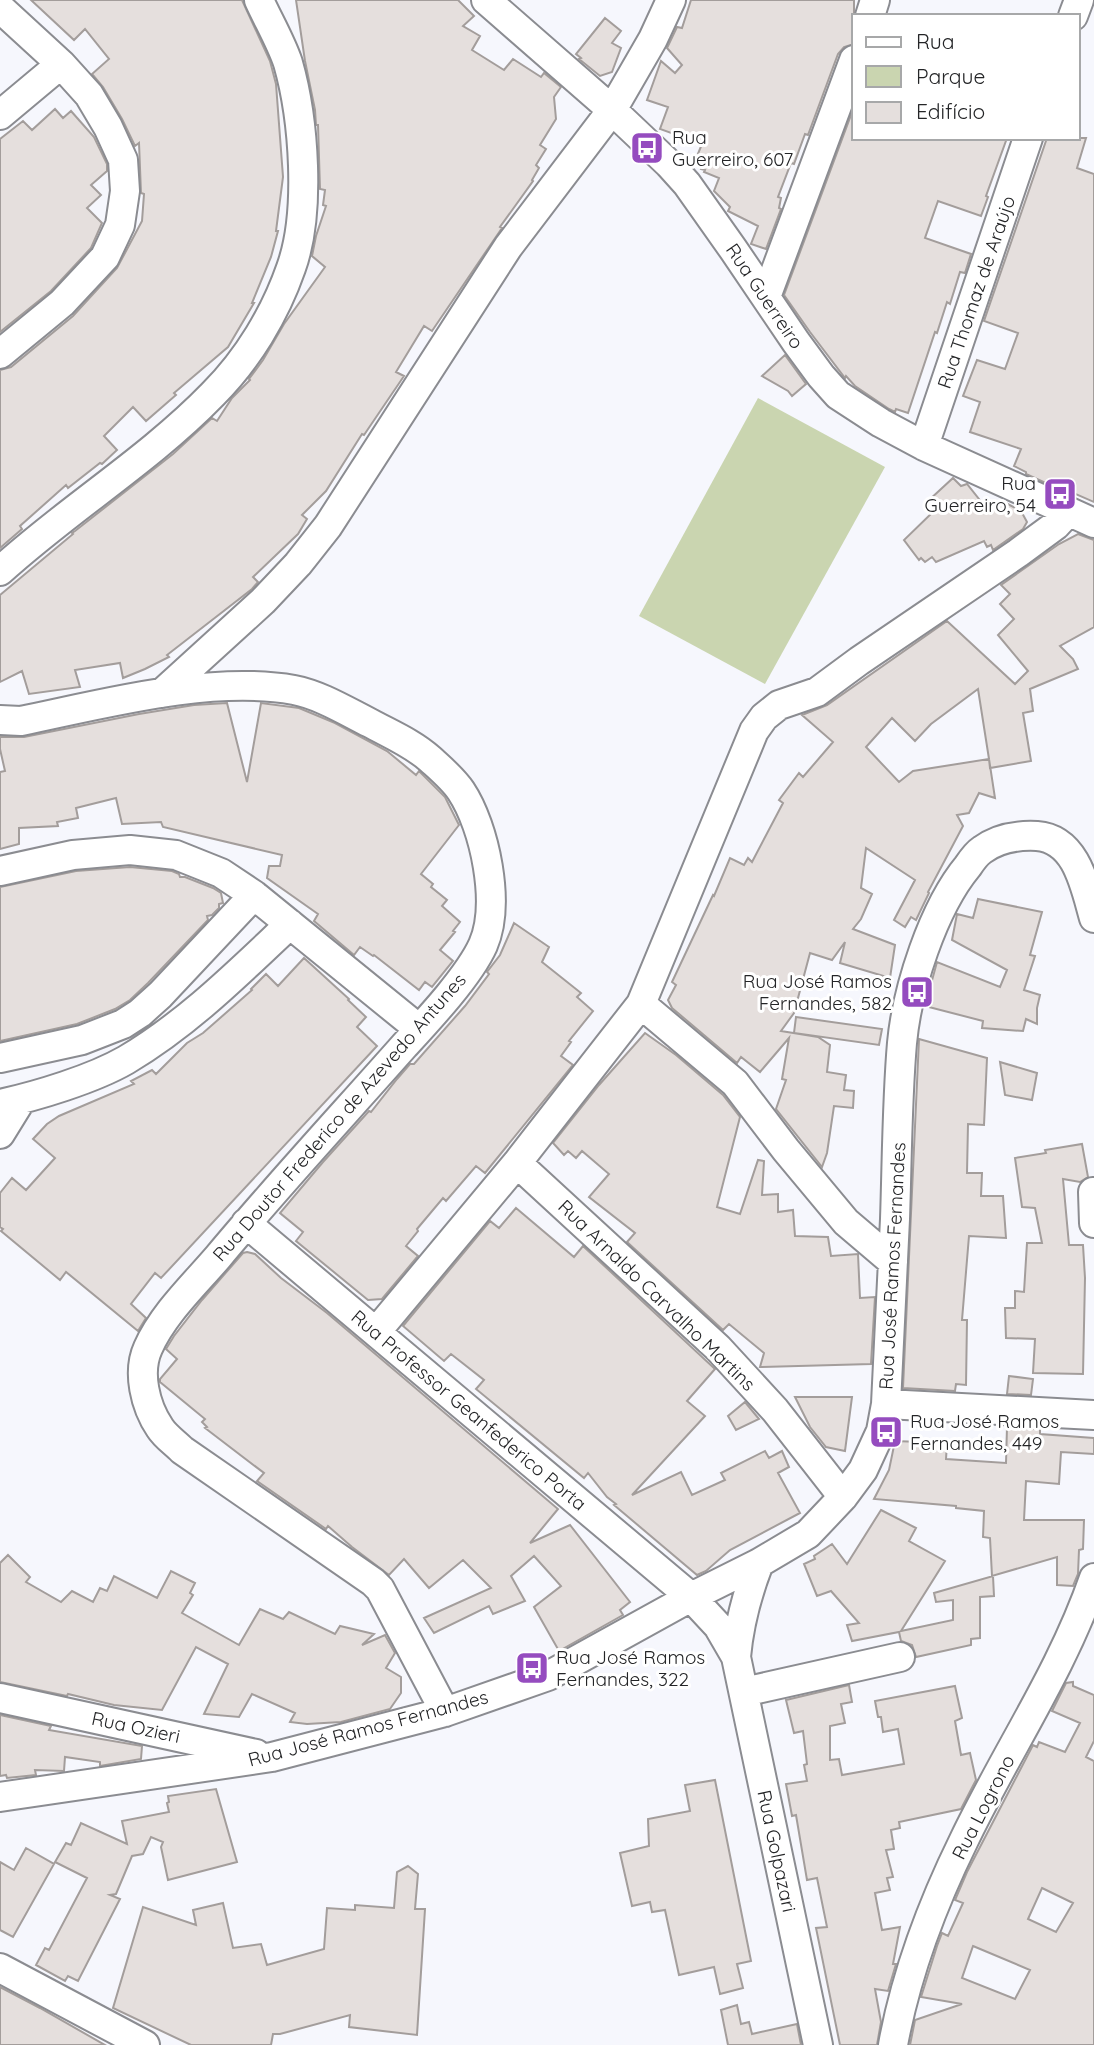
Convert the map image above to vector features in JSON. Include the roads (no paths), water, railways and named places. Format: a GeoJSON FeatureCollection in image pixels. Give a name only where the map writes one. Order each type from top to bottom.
{"type":"FeatureCollection","features":[{"type":"Feature","properties":{"kind":"street"},"geometry":{"type":"LineString","coordinates":[[0,571],[214,394],[244,359],[273,312],[292,266],[301,225],[302,133],[287,62],[259,0]]}},
{"type":"Feature","properties":{"kind":"street","name":"Rua Guerreiro"},"geometry":{"type":"LineString","coordinates":[[486,0],[612,110],[687,184],[829,387],[862,411],[924,446],[1094,523]]}},
{"type":"Feature","properties":{"kind":"street"},"geometry":{"type":"LineString","coordinates":[[162,693],[263,601],[298,564],[328,526],[508,247],[612,110],[653,39],[671,0]]}},
{"type":"Feature","properties":{"kind":"street"},"geometry":{"type":"LineString","coordinates":[[0,8],[61,64],[89,95],[108,127],[122,160],[125,191],[120,225],[105,257],[62,303],[0,354]]}},
{"type":"Feature","properties":{"kind":"street"},"geometry":{"type":"LineString","coordinates":[[0,115],[61,64]]}},
{"type":"Feature","properties":{"kind":"street"},"geometry":{"type":"LineString","coordinates":[[766,298],[852,65]]}},
{"type":"Feature","properties":{"kind":"street","name":"Rua Thomaz de Araújo"},"geometry":{"type":"LineString","coordinates":[[924,446],[1027,140]]}},
{"type":"Feature","properties":{"kind":"street"},"geometry":{"type":"LineString","coordinates":[[376,1332],[517,1163],[641,1004],[754,731],[764,717],[779,705],[817,692],[1018,553],[1056,525],[1068,512]]}},
{"type":"Feature","properties":{"kind":"street","name":"Rua Doutor Frederico de Azevedo Antunes"},"geometry":{"type":"LineString","coordinates":[[0,720],[22,721],[162,693],[228,687],[296,690],[323,700],[419,748],[461,790],[476,823],[486,859],[490,903],[488,928],[482,947],[462,978],[419,1030],[246,1223],[166,1318],[148,1347],[143,1363],[144,1384],[151,1410],[160,1429],[182,1450],[380,1589],[445,1712]]}},
{"type":"Feature","properties":{"kind":"street","name":"Rua José Ramos Fernandes"},"geometry":{"type":"LineString","coordinates":[[0,1797],[272,1757],[445,1712],[548,1676],[691,1597],[760,1563],[808,1534],[843,1497],[863,1470],[881,1431],[886,1405],[902,1041],[915,974],[934,922],[958,878],[979,851],[1001,839],[1027,836],[1042,837],[1062,846],[1075,862],[1084,882],[1094,918]]}},
{"type":"Feature","properties":{"kind":"street"},"geometry":{"type":"LineString","coordinates":[[0,871],[73,855],[130,849],[176,855],[221,873],[254,895],[419,1030]]}},
{"type":"Feature","properties":{"kind":"street"},"geometry":{"type":"LineString","coordinates":[[0,1058],[82,1040],[123,1024],[160,995],[254,895]]}},
{"type":"Feature","properties":{"kind":"street"},"geometry":{"type":"LineString","coordinates":[[0,1135],[10,1102],[73,1083],[123,1062],[163,1037],[197,1010],[290,924]]}},
{"type":"Feature","properties":{"kind":"street"},"geometry":{"type":"LineString","coordinates":[[641,1004],[735,1083],[846,1222],[893,1262]]}},
{"type":"Feature","properties":{"kind":"street","name":"Rua Arnaldo Carvalho Martins"},"geometry":{"type":"LineString","coordinates":[[517,1163],[719,1348],[775,1410],[843,1497]]}},
{"type":"Feature","properties":{"kind":"street"},"geometry":{"type":"LineString","coordinates":[[1093,1192],[1094,1223]]}},
{"type":"Feature","properties":{"kind":"street","name":"Rua Professor Geanfederico Porta"},"geometry":{"type":"LineString","coordinates":[[246,1223],[691,1597]]}},
{"type":"Feature","properties":{"kind":"street"},"geometry":{"type":"LineString","coordinates":[[886,1405],[1094,1415]]}},
{"type":"Feature","properties":{"kind":"street","name":"Rua Golpazari"},"geometry":{"type":"LineString","coordinates":[[736,1657],[746,1602],[760,1563]]}},
{"type":"Feature","properties":{"kind":"street","name":"Rua Logrono"},"geometry":{"type":"LineString","coordinates":[[893,2045],[905,1990],[945,1884],[964,1840],[1072,1634],[1094,1578]]}},
{"type":"Feature","properties":{"kind":"street","name":"Rua Golpazari"},"geometry":{"type":"LineString","coordinates":[[691,1597],[719,1626],[736,1657],[818,2045]]}},
{"type":"Feature","properties":{"kind":"street"},"geometry":{"type":"LineString","coordinates":[[744,1692],[900,1657]]}},
{"type":"Feature","properties":{"kind":"street","name":"Rua Ozieri"},"geometry":{"type":"LineString","coordinates":[[0,1698],[272,1757]]}},
{"type":"Feature","properties":{"kind":"street"},"geometry":{"type":"LineString","coordinates":[[0,1968],[145,2045]]}},
{"type":"Feature","properties":{"kind":"place","name":"Rua Guerreiro, 607"},"geometry":{"type":"Point","coordinates":[647,148]}},
{"type":"Feature","properties":{"kind":"place","name":"Rua Guerreiro, 54"},"geometry":{"type":"Point","coordinates":[1060,494]}},
{"type":"Feature","properties":{"kind":"place","name":"Rua José Ramos Fernandes, 582"},"geometry":{"type":"Point","coordinates":[917,992]}},
{"type":"Feature","properties":{"kind":"place","name":"Rua José Ramos Fernandes, 449"},"geometry":{"type":"Point","coordinates":[886,1432]}},
{"type":"Feature","properties":{"kind":"place","name":"Rua José Ramos Fernandes, 322"},"geometry":{"type":"Point","coordinates":[532,1668]}}]}
